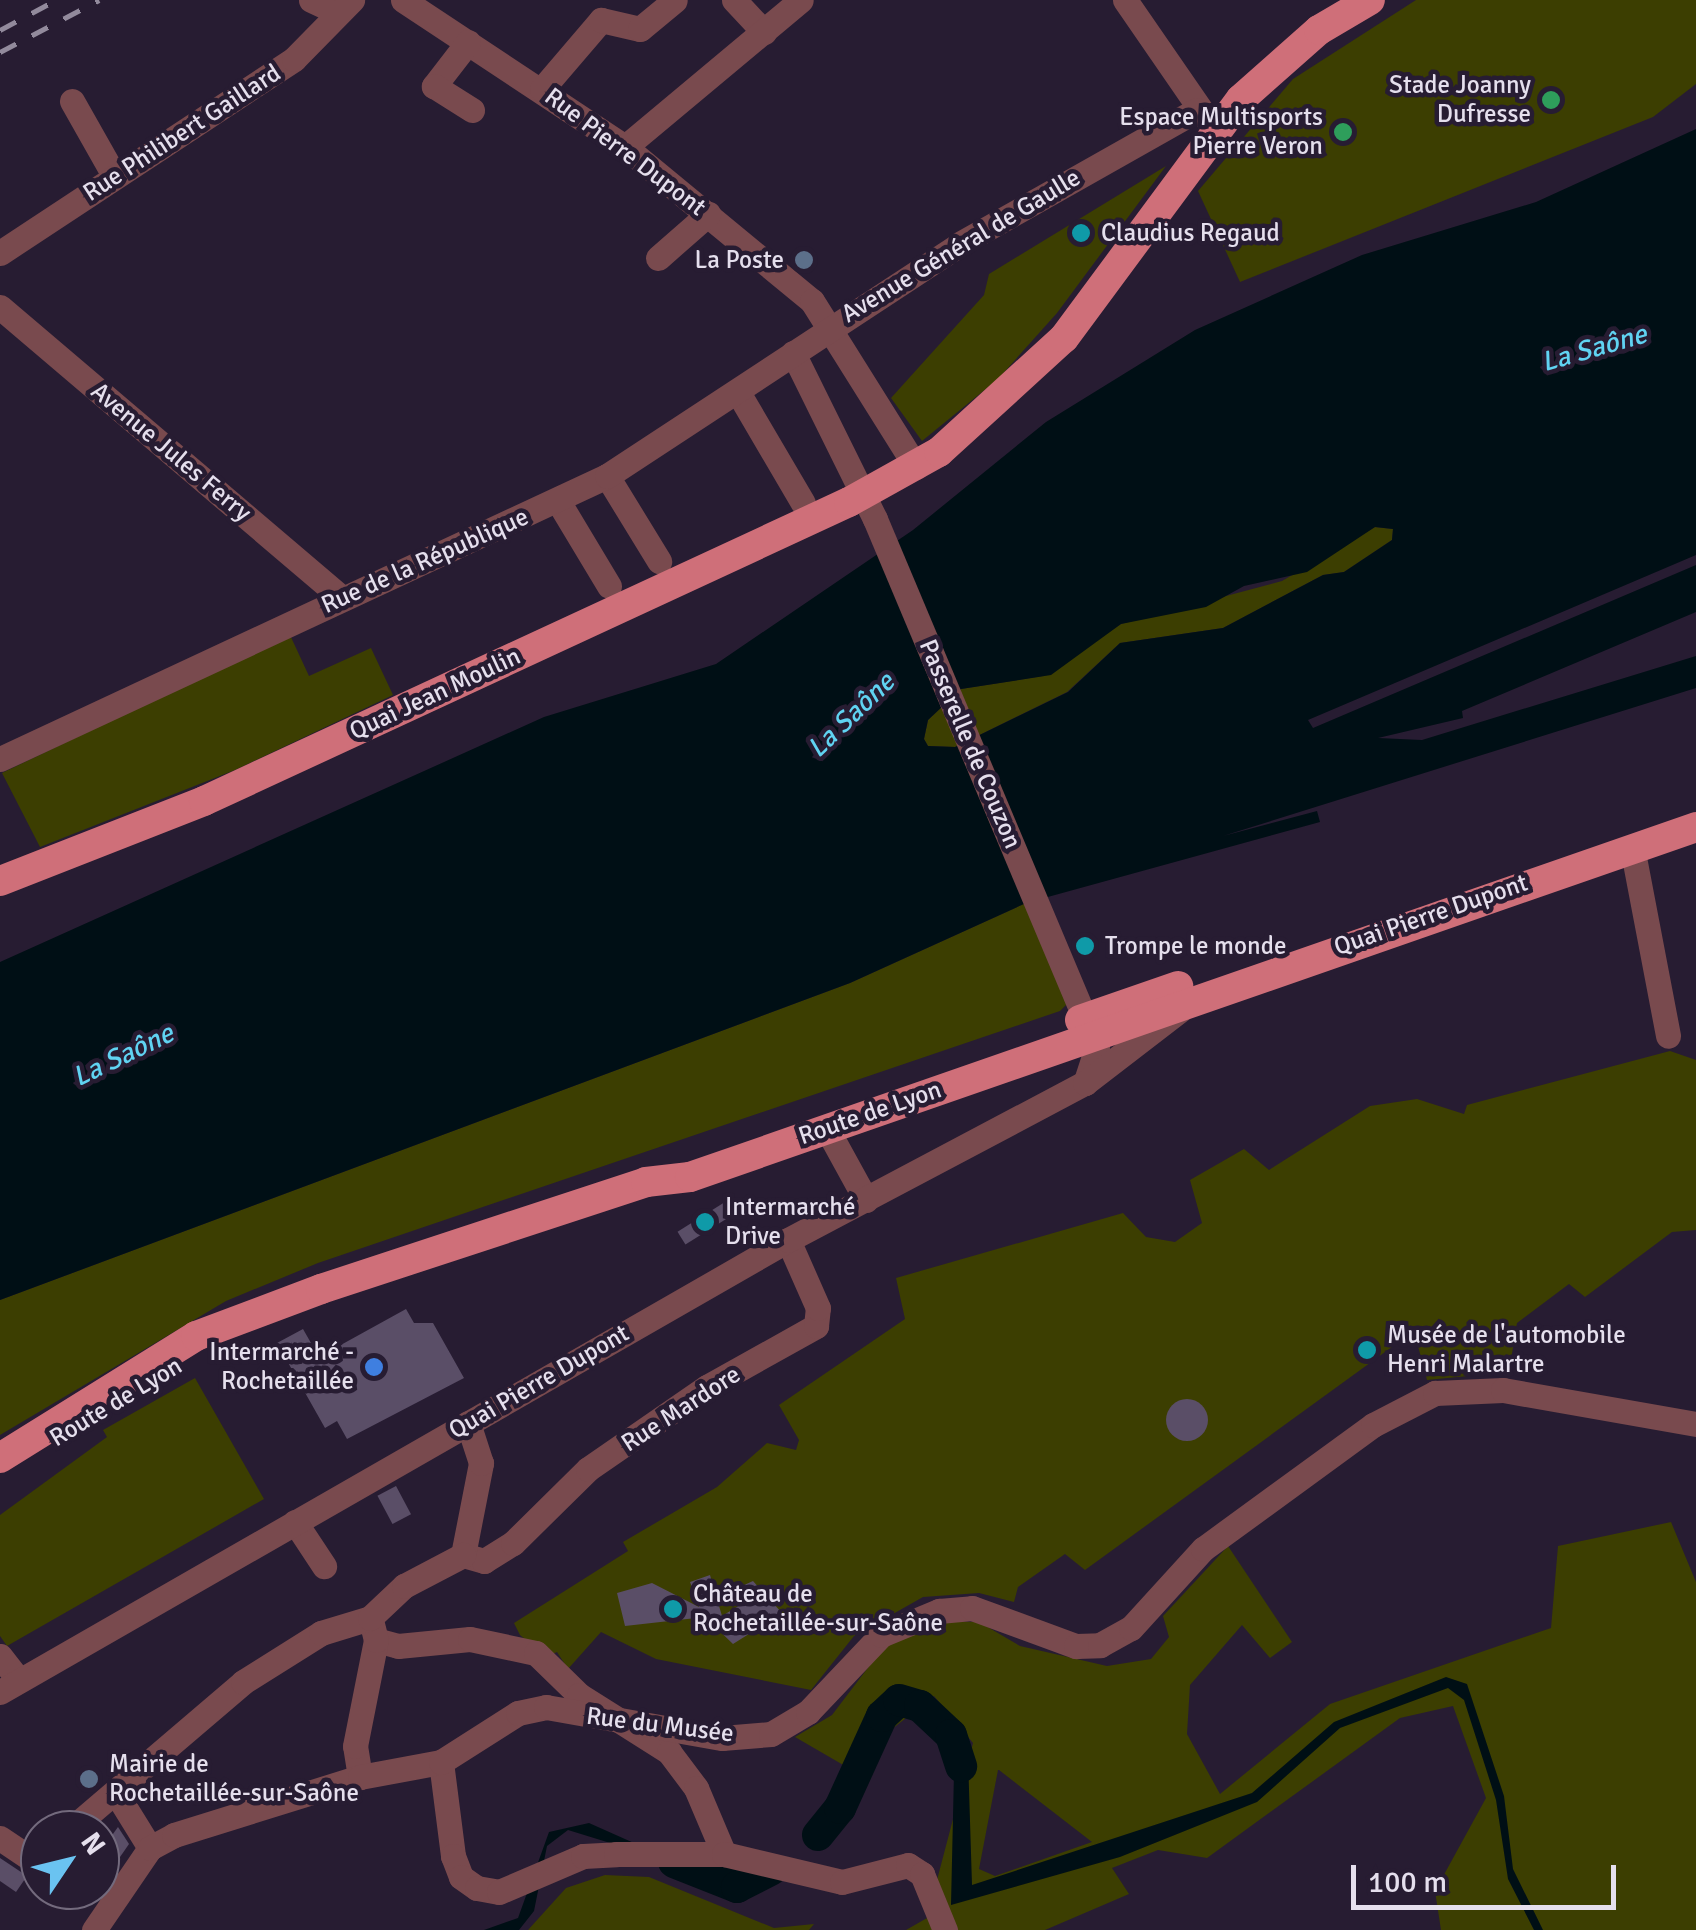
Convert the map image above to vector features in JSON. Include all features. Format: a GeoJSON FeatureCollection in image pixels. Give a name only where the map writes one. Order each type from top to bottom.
{"type":"FeatureCollection","features":[{"type":"Feature","properties":{"kind":"main road","name":"Quai Jean Moulin"},"geometry":{"type":"LineString","coordinates":[[0,881],[204,801],[869,506],[989,413],[1064,338],[1206,119],[1370,0]]}},
{"type":"Feature","properties":{"kind":"main road","name":"Quai Pierre Dupont"},"geometry":{"type":"LineString","coordinates":[[1089,1028],[1186,1005],[1230,985],[1481,896],[1633,852],[1696,827]]}},
{"type":"Feature","properties":{"kind":"main road","name":"Quai Pierre Dupont"},"geometry":{"type":"LineString","coordinates":[[1633,852],[1696,842]]}},
{"type":"Feature","properties":{"kind":"main road","name":"Quai Pierre Dupont"},"geometry":{"type":"LineString","coordinates":[[1089,1028],[1191,982],[1230,985]]}},
{"type":"Feature","properties":{"kind":"main road","name":"Route de Lyon"},"geometry":{"type":"LineString","coordinates":[[0,1458],[181,1344],[232,1328],[321,1289],[646,1182],[690,1177],[828,1129],[1089,1028]]}},
{"type":"Feature","properties":{"kind":"main road","name":"Route de Lyon"},"geometry":{"type":"LineString","coordinates":[[646,1182],[682,1160],[1089,1028]]}},
{"type":"Feature","properties":{"kind":"main road","name":"Route de Lyon"},"geometry":{"type":"LineString","coordinates":[[0,1478],[232,1328]]}},
{"type":"Feature","properties":{"kind":"street"},"geometry":{"type":"LineString","coordinates":[[311,0],[344,6]]}},
{"type":"Feature","properties":{"kind":"street","name":"Rue Pierre Dupont"},"geometry":{"type":"LineString","coordinates":[[403,0],[432,7],[468,42],[625,146],[812,301],[916,466]]}},
{"type":"Feature","properties":{"kind":"street"},"geometry":{"type":"LineString","coordinates":[[542,89],[602,20],[640,28],[675,0]]}},
{"type":"Feature","properties":{"kind":"street"},"geometry":{"type":"LineString","coordinates":[[734,0],[764,32]]}},
{"type":"Feature","properties":{"kind":"street"},"geometry":{"type":"LineString","coordinates":[[625,146],[802,0]]}},
{"type":"Feature","properties":{"kind":"street"},"geometry":{"type":"LineString","coordinates":[[1125,0],[1206,119]]}},
{"type":"Feature","properties":{"kind":"street","name":"Rue Philibert Gaillard"},"geometry":{"type":"LineString","coordinates":[[0,253],[294,59],[344,6]]}},
{"type":"Feature","properties":{"kind":"street"},"geometry":{"type":"LineString","coordinates":[[468,42],[434,86],[472,110]]}},
{"type":"Feature","properties":{"kind":"street"},"geometry":{"type":"LineString","coordinates":[[72,100],[115,177]]}},
{"type":"Feature","properties":{"kind":"street","name":"Avenue Général de Gaulle"},"geometry":{"type":"LineString","coordinates":[[829,326],[1206,119]]}},
{"type":"Feature","properties":{"kind":"street"},"geometry":{"type":"LineString","coordinates":[[658,258],[708,214]]}},
{"type":"Feature","properties":{"kind":"street","name":"Avenue Jules Ferry"},"geometry":{"type":"LineString","coordinates":[[0,307],[342,598]]}},
{"type":"Feature","properties":{"kind":"street","name":"Rue de la République"},"geometry":{"type":"LineString","coordinates":[[0,760],[607,476],[739,394],[829,326]]}},
{"type":"Feature","properties":{"kind":"street","name":"Passerelle de Couzon"},"geometry":{"type":"LineString","coordinates":[[793,353],[869,506],[1089,1028]]}},
{"type":"Feature","properties":{"kind":"street"},"geometry":{"type":"LineString","coordinates":[[739,394],[803,504]]}},
{"type":"Feature","properties":{"kind":"street"},"geometry":{"type":"LineString","coordinates":[[607,476],[659,560]]}},
{"type":"Feature","properties":{"kind":"street"},"geometry":{"type":"LineString","coordinates":[[558,501],[610,586]]}},
{"type":"Feature","properties":{"kind":"street"},"geometry":{"type":"LineString","coordinates":[[1633,852],[1668,1036]]}},
{"type":"Feature","properties":{"kind":"street","name":"Quai Pierre Dupont"},"geometry":{"type":"LineString","coordinates":[[10,1686],[788,1240],[1086,1084],[1186,1005]]}},
{"type":"Feature","properties":{"kind":"street"},"geometry":{"type":"LineString","coordinates":[[1086,1084],[1097,1058],[1089,1028]]}},
{"type":"Feature","properties":{"kind":"street"},"geometry":{"type":"LineString","coordinates":[[828,1129],[866,1200]]}},
{"type":"Feature","properties":{"kind":"street","name":"Rue Mardore"},"geometry":{"type":"LineString","coordinates":[[473,1558],[529,1530],[588,1469],[706,1387],[816,1326],[818,1308],[788,1240]]}},
{"type":"Feature","properties":{"kind":"street","name":"Rue du Musée"},"geometry":{"type":"LineString","coordinates":[[150,1848],[360,1777],[442,1762],[518,1712],[546,1706],[722,1738],[772,1734],[808,1712],[881,1635],[939,1610],[972,1608],[1076,1646],[1100,1644],[1131,1628],[1202,1549],[1373,1425],[1435,1393],[1502,1390],[1696,1424]]}},
{"type":"Feature","properties":{"kind":"street"},"geometry":{"type":"LineString","coordinates":[[360,1777],[367,1620],[404,1586],[473,1558],[481,1463],[468,1423]]}},
{"type":"Feature","properties":{"kind":"street"},"geometry":{"type":"LineString","coordinates":[[294,1522],[324,1566]]}},
{"type":"Feature","properties":{"kind":"street"},"geometry":{"type":"LineString","coordinates":[[95,1810],[243,1682],[320,1633],[367,1620],[500,1642],[536,1652],[579,1695],[634,1724],[696,1788],[724,1854]]}},
{"type":"Feature","properties":{"kind":"street"},"geometry":{"type":"LineString","coordinates":[[0,1656],[10,1686]]}},
{"type":"Feature","properties":{"kind":"street"},"geometry":{"type":"LineString","coordinates":[[442,1762],[461,1876],[499,1892],[583,1856],[724,1854],[842,1882],[908,1865],[922,1874],[945,1930]]}},
{"type":"Feature","properties":{"kind":"street"},"geometry":{"type":"LineString","coordinates":[[94,1930],[150,1848],[116,1793]]}},
{"type":"Feature","properties":{"kind":"shaded area"},"geometry":{"type":"Polygon","coordinates":[[[1416,0],[1696,0],[1696,84],[1653,117],[1240,282],[1198,191],[1293,79],[1416,0]]]}},
{"type":"Feature","properties":{"kind":"shaded area"},"geometry":{"type":"Polygon","coordinates":[[[1166,166],[1057,313],[998,379],[922,441],[891,398],[984,295],[989,274],[1166,166]]]}},
{"type":"Feature","properties":{"kind":"shaded area"},"geometry":{"type":"Polygon","coordinates":[[[1375,527],[1393,529],[1392,540],[1344,572],[1323,575],[1223,628],[1120,643],[1067,692],[955,747],[928,746],[924,739],[928,720],[961,689],[1043,676],[1121,624],[1282,581],[1375,527]]]}},
{"type":"Feature","properties":{"kind":"shaded area"},"geometry":{"type":"Polygon","coordinates":[[[290,635],[309,676],[371,648],[393,695],[235,770],[40,847],[2,773],[290,635]]]}},
{"type":"Feature","properties":{"kind":"shaded area"},"geometry":{"type":"Polygon","coordinates":[[[1026,903],[1070,1001],[1060,1011],[318,1263],[226,1301],[0,1435],[0,1300],[850,983],[1026,903]]]}},
{"type":"Feature","properties":{"kind":"shaded area"},"geometry":{"type":"Polygon","coordinates":[[[1670,1051],[1696,1060],[1696,1230],[1672,1232],[1585,1297],[1569,1284],[1517,1323],[1509,1372],[1427,1380],[1414,1331],[1085,1570],[1065,1554],[1018,1587],[1014,1602],[979,1593],[923,1597],[854,1636],[811,1690],[656,1659],[601,1632],[568,1669],[557,1652],[546,1657],[520,1635],[514,1623],[628,1551],[623,1542],[717,1487],[767,1443],[796,1450],[799,1440],[779,1405],[905,1319],[896,1278],[1123,1213],[1146,1237],[1175,1242],[1202,1223],[1190,1180],[1244,1149],[1269,1170],[1370,1106],[1417,1099],[1464,1114],[1467,1105],[1670,1051]]]}},
{"type":"Feature","properties":{"kind":"shaded area"},"geometry":{"type":"Polygon","coordinates":[[[195,1378],[264,1499],[7,1646],[0,1636],[0,1515],[107,1437],[103,1430],[195,1378]]]}},
{"type":"Feature","properties":{"kind":"shaded area"},"geometry":{"type":"Polygon","coordinates":[[[1671,1522],[1696,1582],[1696,1930],[1441,1930],[1435,1891],[1486,1798],[1453,1706],[1400,1718],[1207,1858],[1158,1850],[1112,1868],[1129,1894],[1045,1930],[906,1930],[927,1918],[973,1743],[934,1696],[845,1766],[795,1737],[832,1715],[883,1648],[931,1621],[979,1622],[1020,1646],[1107,1666],[1151,1659],[1169,1637],[1163,1616],[1228,1546],[1292,1642],[1270,1658],[1242,1625],[1190,1685],[1187,1734],[1220,1794],[1330,1704],[1551,1628],[1558,1546],[1671,1522]],[[998,1770],[979,1869],[995,1876],[1092,1842],[998,1770]]]}},
{"type":"Feature","properties":{"kind":"shaded area"},"geometry":{"type":"Polygon","coordinates":[[[605,1875],[649,1877],[774,1928],[814,1924],[809,1930],[528,1930],[566,1888],[605,1875]]]}},
{"type":"Feature","properties":{"kind":"water","name":"La Saône"},"geometry":{"type":"Polygon","coordinates":[[[1696,129],[1696,555],[1308,720],[1313,728],[1696,565],[1696,612],[1462,711],[1463,718],[1378,738],[1422,740],[1696,656],[1696,688],[1223,836],[1317,811],[1320,822],[1026,903],[850,983],[0,1300],[0,962],[544,717],[716,664],[913,530],[1046,422],[1195,330],[1362,255],[1536,202],[1696,129]],[[1375,527],[1307,572],[1244,586],[1206,607],[1121,624],[1051,675],[961,689],[928,720],[924,739],[928,746],[955,747],[1068,692],[1120,643],[1223,628],[1323,575],[1344,572],[1392,540],[1393,529],[1375,527]]]}},
{"type":"Feature","properties":{"kind":"water"},"geometry":{"type":"Polygon","coordinates":[[[1446,1677],[1467,1684],[1504,1796],[1513,1869],[1543,1930],[1534,1930],[1508,1879],[1496,1800],[1464,1700],[1448,1688],[1340,1728],[1257,1802],[1120,1857],[951,1905],[954,1772],[939,1729],[950,1720],[968,1757],[972,1885],[1252,1793],[1334,1722],[1446,1677]]]}},
{"type":"Feature","properties":{"kind":"water"},"geometry":{"type":"Polygon","coordinates":[[[911,1691],[941,1711],[928,1720],[893,1715],[847,1782],[877,1715],[911,1691]]]}},
{"type":"Feature","properties":{"kind":"water"},"geometry":{"type":"Polygon","coordinates":[[[589,1823],[717,1880],[701,1883],[662,1859],[568,1830],[547,1846],[534,1911],[519,1930],[484,1930],[518,1918],[549,1832],[589,1823]]]}},
{"type":"Feature","properties":{"kind":"building","name":"Intermarché Drive"},"geometry":{"type":"Polygon","coordinates":[[[725,1202],[733,1215],[685,1244],[678,1232],[725,1202]]]}},
{"type":"Feature","properties":{"kind":"building","name":"Intermarché - Rochetaillée"},"geometry":{"type":"Polygon","coordinates":[[[406,1309],[414,1323],[433,1323],[464,1378],[347,1439],[337,1421],[325,1428],[277,1343],[303,1329],[319,1357],[406,1309]]]}},
{"type":"Feature","properties":{"kind":"building"},"geometry":{"type":"Polygon","coordinates":[[[1187,1399],[1202,1405],[1208,1420],[1202,1435],[1187,1441],[1172,1435],[1166,1420],[1172,1405],[1187,1399]]]}},
{"type":"Feature","properties":{"kind":"building"},"geometry":{"type":"Polygon","coordinates":[[[396,1486],[411,1514],[392,1524],[377,1496],[396,1486]]]}},
{"type":"Feature","properties":{"kind":"building","name":"Château de Rochetaillée-sur-Saône"},"geometry":{"type":"Polygon","coordinates":[[[710,1575],[722,1616],[745,1602],[742,1586],[753,1581],[782,1613],[733,1644],[705,1617],[625,1626],[617,1593],[652,1583],[699,1607],[690,1582],[710,1575]]]}},
{"type":"Feature","properties":{"kind":"building"},"geometry":{"type":"Polygon","coordinates":[[[120,1830],[129,1844],[120,1857],[120,1830]]]}},
{"type":"Feature","properties":{"kind":"building"},"geometry":{"type":"Polygon","coordinates":[[[0,1858],[20,1871],[20,1886],[16,1892],[0,1881],[0,1858]]]}},
{"type":"Feature","properties":{"kind":"waterway"},"geometry":{"type":"LineString","coordinates":[[818,1835],[840,1808],[882,1716],[899,1700],[920,1706],[951,1735],[961,1766]]}},
{"type":"Feature","properties":{"kind":"waterway"},"geometry":{"type":"LineString","coordinates":[[674,1862],[737,1887],[771,1870]]}},
{"type":"Feature","properties":{"kind":"railway"},"geometry":{"type":"LineString","coordinates":[[0,30],[56,0]]}},
{"type":"Feature","properties":{"kind":"railway"},"geometry":{"type":"LineString","coordinates":[[0,52],[99,0]]}},
{"type":"Feature","properties":{"kind":"place","name":"Stade Joanny Dufresse"},"geometry":{"type":"Point","coordinates":[1551,100]}},
{"type":"Feature","properties":{"kind":"place","name":"Espace Multisports Pierre Veron"},"geometry":{"type":"Point","coordinates":[1343,132]}},
{"type":"Feature","properties":{"kind":"place","name":"Claudius Regaud"},"geometry":{"type":"Point","coordinates":[1081,233]}},
{"type":"Feature","properties":{"kind":"place","name":"La Poste"},"geometry":{"type":"Point","coordinates":[804,260]}},
{"type":"Feature","properties":{"kind":"place","name":"Trompe le monde"},"geometry":{"type":"Point","coordinates":[1085,946]}},
{"type":"Feature","properties":{"kind":"place","name":"Intermarché Drive"},"geometry":{"type":"Point","coordinates":[705,1222]}},
{"type":"Feature","properties":{"kind":"place","name":"Musée de l'automobile Henri Malartre"},"geometry":{"type":"Point","coordinates":[1367,1350]}},
{"type":"Feature","properties":{"kind":"place","name":"Intermarché - Rochetaillée"},"geometry":{"type":"Point","coordinates":[374,1367]}},
{"type":"Feature","properties":{"kind":"place","name":"Château de Rochetaillée-sur-Saône"},"geometry":{"type":"Point","coordinates":[673,1609]}},
{"type":"Feature","properties":{"kind":"place","name":"Mairie de Rochetaillée-sur-Saône"},"geometry":{"type":"Point","coordinates":[89,1779]}}]}
